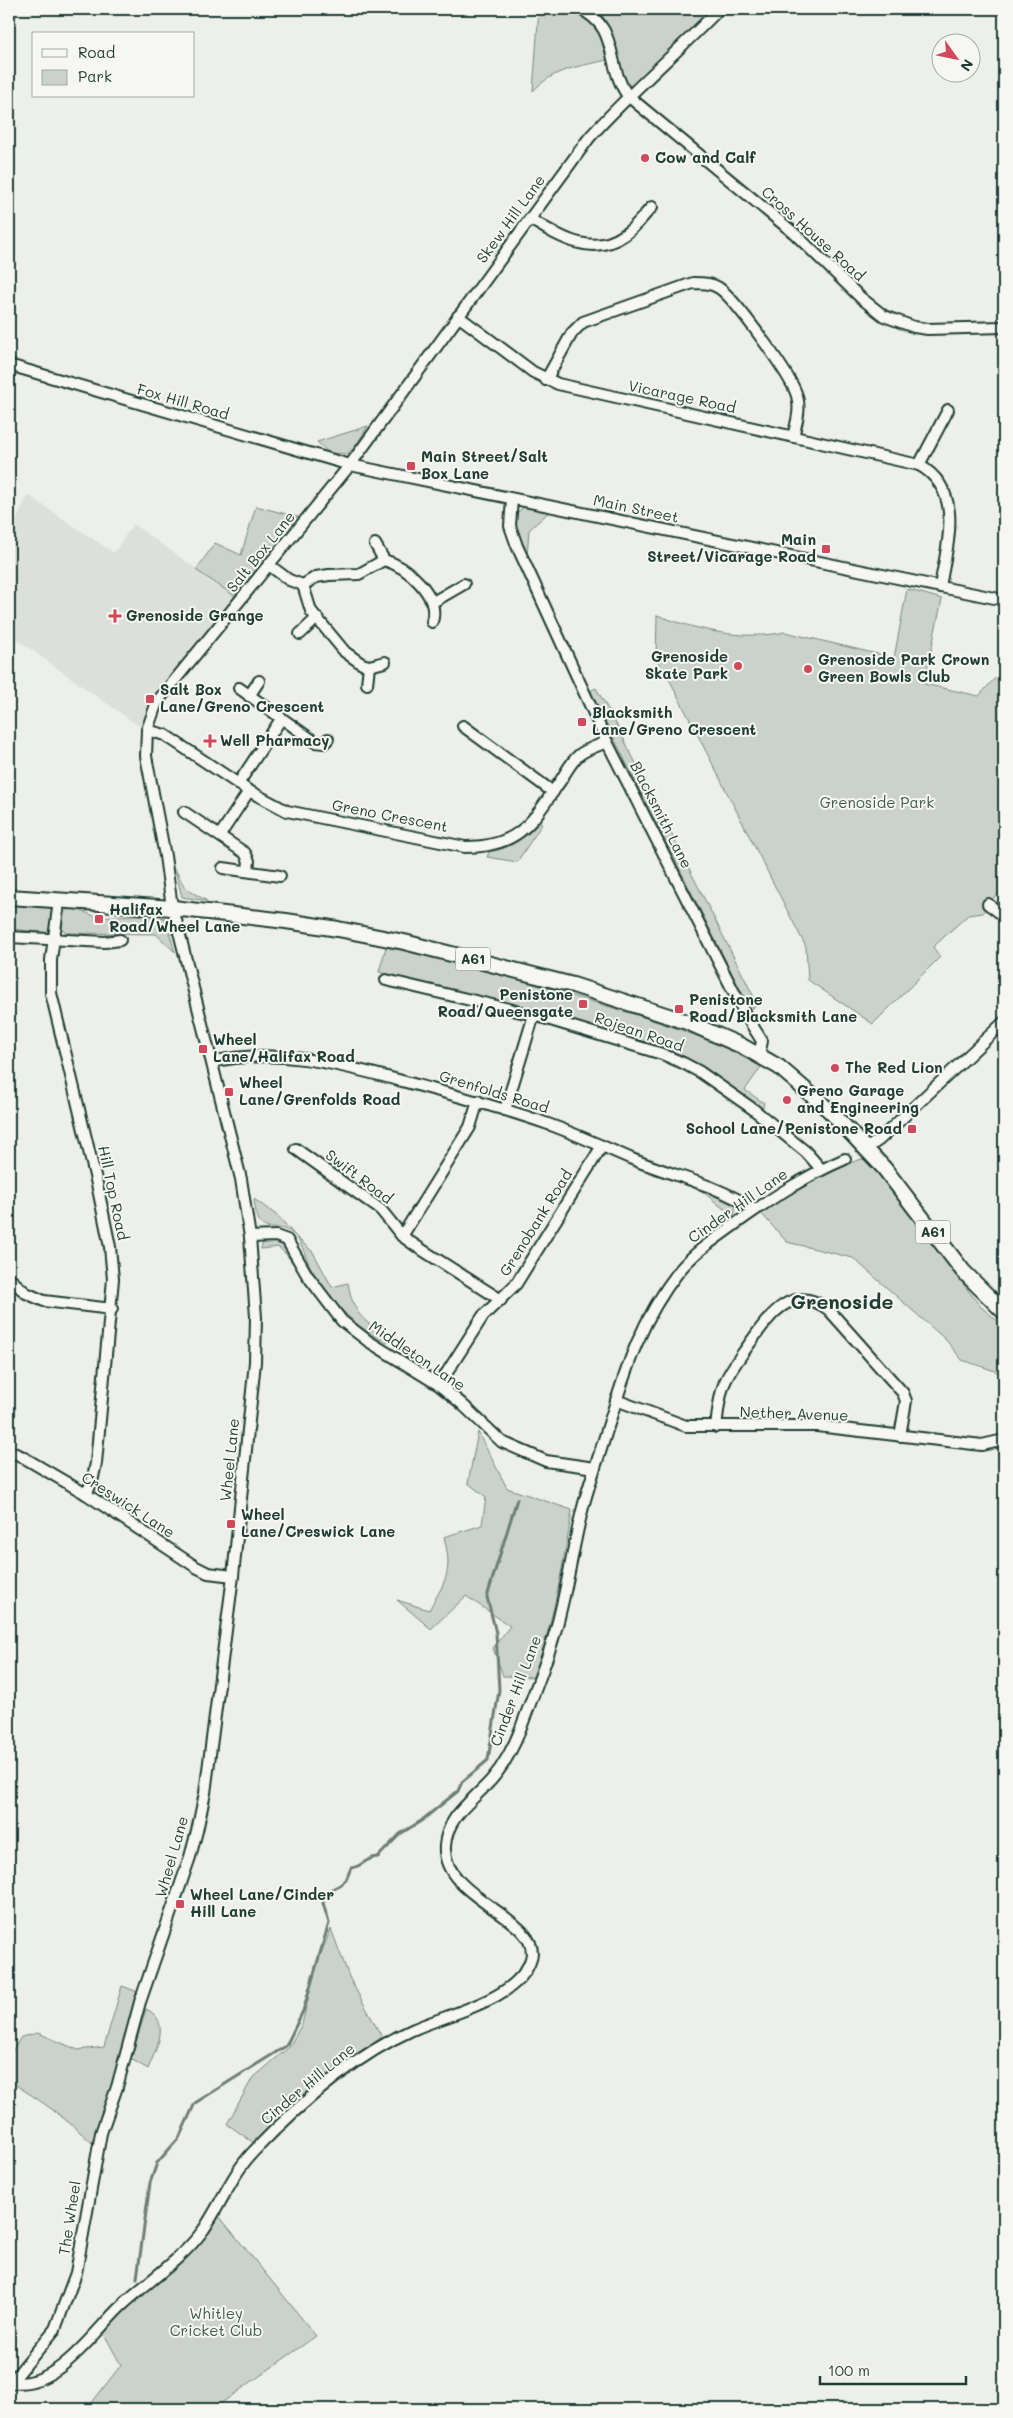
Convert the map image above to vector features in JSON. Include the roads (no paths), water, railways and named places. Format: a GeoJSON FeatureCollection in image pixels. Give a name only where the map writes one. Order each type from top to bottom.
{"type":"FeatureCollection","features":[{"type":"Feature","properties":{"kind":"highway","name":"A61"},"geometry":{"type":"LineString","coordinates":[[9,897],[173,908],[338,929],[488,963],[573,985],[660,1011],[716,1034],[779,1067],[804,1087],[867,1148],[963,1271],[1004,1312]]}},
{"type":"Feature","properties":{"kind":"street"},"geometry":{"type":"LineString","coordinates":[[580,9],[590,13],[602,25],[616,74],[628,96]]}},
{"type":"Feature","properties":{"kind":"street","name":"Skew Hill Lane"},"geometry":{"type":"LineString","coordinates":[[350,465],[589,138],[628,96],[670,59],[719,9]]}},
{"type":"Feature","properties":{"kind":"street","name":"Cross House Road"},"geometry":{"type":"LineString","coordinates":[[628,96],[794,233],[861,298],[884,316],[914,327],[1004,327]]}},
{"type":"Feature","properties":{"kind":"street"},"geometry":{"type":"LineString","coordinates":[[530,219],[572,243],[592,245],[623,236],[652,207]]}},
{"type":"Feature","properties":{"kind":"street"},"geometry":{"type":"LineString","coordinates":[[546,380],[572,333],[583,322],[693,283],[712,284],[732,300],[793,384],[799,404],[793,437]]}},
{"type":"Feature","properties":{"kind":"street","name":"Vicarage Road"},"geometry":{"type":"LineString","coordinates":[[458,316],[546,380],[592,393],[919,465],[934,474],[941,482],[947,495],[949,508],[946,554],[940,587]]}},
{"type":"Feature","properties":{"kind":"street","name":"Fox Hill Road"},"geometry":{"type":"LineString","coordinates":[[9,365],[350,465]]}},
{"type":"Feature","properties":{"kind":"street"},"geometry":{"type":"LineString","coordinates":[[919,465],[948,410]]}},
{"type":"Feature","properties":{"kind":"street","name":"Main Street"},"geometry":{"type":"LineString","coordinates":[[350,465],[1004,600]]}},
{"type":"Feature","properties":{"kind":"street","name":"Salt Box Lane"},"geometry":{"type":"LineString","coordinates":[[173,908],[146,767],[146,730],[150,716],[167,689],[350,465]]}},
{"type":"Feature","properties":{"kind":"street","name":"Blacksmith Lane"},"geometry":{"type":"LineString","coordinates":[[512,499],[510,520],[512,534],[607,742],[745,1014],[762,1042],[759,1056]]}},
{"type":"Feature","properties":{"kind":"street"},"geometry":{"type":"LineString","coordinates":[[375,544],[384,560],[398,566],[412,577],[433,602],[432,622]]}},
{"type":"Feature","properties":{"kind":"street"},"geometry":{"type":"LineString","coordinates":[[269,566],[282,576],[303,584],[322,576],[359,574],[384,560]]}},
{"type":"Feature","properties":{"kind":"street"},"geometry":{"type":"LineString","coordinates":[[303,584],[311,611],[345,652],[362,664],[369,666],[385,662]]}},
{"type":"Feature","properties":{"kind":"street"},"geometry":{"type":"LineString","coordinates":[[433,602],[464,584]]}},
{"type":"Feature","properties":{"kind":"street"},"geometry":{"type":"LineString","coordinates":[[300,634],[317,618]]}},
{"type":"Feature","properties":{"kind":"street"},"geometry":{"type":"LineString","coordinates":[[367,684],[369,666]]}},
{"type":"Feature","properties":{"kind":"street"},"geometry":{"type":"LineString","coordinates":[[249,696],[259,681]]}},
{"type":"Feature","properties":{"kind":"street"},"geometry":{"type":"LineString","coordinates":[[239,688],[315,742],[324,742],[328,739]]}},
{"type":"Feature","properties":{"kind":"street"},"geometry":{"type":"LineString","coordinates":[[238,784],[281,719]]}},
{"type":"Feature","properties":{"kind":"street"},"geometry":{"type":"LineString","coordinates":[[463,726],[553,792]]}},
{"type":"Feature","properties":{"kind":"street","name":"Greno Crescent"},"geometry":{"type":"LineString","coordinates":[[146,730],[165,735],[249,791],[286,811],[444,843],[474,847],[493,845],[515,835],[533,820],[581,754],[607,742]]}},
{"type":"Feature","properties":{"kind":"street"},"geometry":{"type":"LineString","coordinates":[[220,835],[249,791]]}},
{"type":"Feature","properties":{"kind":"street"},"geometry":{"type":"LineString","coordinates":[[184,812],[248,856],[248,871]]}},
{"type":"Feature","properties":{"kind":"street"},"geometry":{"type":"LineString","coordinates":[[223,868],[280,876]]}},
{"type":"Feature","properties":{"kind":"street","name":"Hill Top Road"},"geometry":{"type":"LineString","coordinates":[[60,901],[50,960],[51,993],[110,1247],[113,1280],[112,1309],[96,1463],[92,1482],[86,1494]]}},
{"type":"Feature","properties":{"kind":"street"},"geometry":{"type":"LineString","coordinates":[[988,904],[1004,916]]}},
{"type":"Feature","properties":{"kind":"street","name":"Wheel Lane"},"geometry":{"type":"LineString","coordinates":[[130,2041],[140,2002],[190,1857],[201,1812],[219,1694],[255,1362],[256,1308],[250,1237],[241,1179],[173,908]]}},
{"type":"Feature","properties":{"kind":"street"},"geometry":{"type":"LineString","coordinates":[[9,936],[105,942],[120,940]]}},
{"type":"Feature","properties":{"kind":"street","name":"Rojean Road"},"geometry":{"type":"LineString","coordinates":[[386,980],[534,1015],[662,1054],[700,1072],[774,1126],[806,1152],[821,1169]]}},
{"type":"Feature","properties":{"kind":"street"},"geometry":{"type":"LineString","coordinates":[[505,1110],[534,1015]]}},
{"type":"Feature","properties":{"kind":"street"},"geometry":{"type":"LineString","coordinates":[[867,1148],[879,1140],[1004,1022]]}},
{"type":"Feature","properties":{"kind":"street","name":"Grenfolds Road"},"geometry":{"type":"LineString","coordinates":[[212,1062],[234,1057],[258,1055],[308,1058],[340,1064],[478,1101],[565,1130],[719,1190],[754,1210]]}},
{"type":"Feature","properties":{"kind":"street"},"geometry":{"type":"LineString","coordinates":[[402,1236],[470,1127],[478,1101]]}},
{"type":"Feature","properties":{"kind":"street","name":"Grenobank Road"},"geometry":{"type":"LineString","coordinates":[[439,1385],[483,1316],[501,1300],[523,1273],[602,1146]]}},
{"type":"Feature","properties":{"kind":"street","name":"Swift Road"},"geometry":{"type":"LineString","coordinates":[[296,1149],[381,1210],[402,1236],[501,1300]]}},
{"type":"Feature","properties":{"kind":"street","name":"Cinder Hill Lane"},"geometry":{"type":"LineString","coordinates":[[10,2383],[26,2383],[46,2376],[71,2358],[117,2311],[193,2243],[205,2227],[236,2173],[251,2154],[345,2070],[393,2039],[498,1996],[513,1985],[526,1969],[532,1952],[527,1935],[521,1928],[476,1898],[455,1875],[444,1848],[448,1831],[458,1812],[492,1779],[515,1743],[559,1619],[583,1509],[616,1400],[636,1342],[650,1314],[669,1285],[695,1254],[788,1187],[821,1169],[845,1159]]}},
{"type":"Feature","properties":{"kind":"street","name":"Middleton Lane"},"geometry":{"type":"LineString","coordinates":[[250,1237],[276,1236],[287,1240],[307,1275],[342,1320],[368,1341],[439,1385],[462,1404],[493,1435],[509,1446],[546,1461],[595,1468]]}},
{"type":"Feature","properties":{"kind":"street"},"geometry":{"type":"LineString","coordinates":[[9,1278],[26,1293],[44,1301],[112,1309]]}},
{"type":"Feature","properties":{"kind":"street"},"geometry":{"type":"LineString","coordinates":[[716,1427],[722,1389],[734,1367],[779,1307],[796,1299],[814,1302],[829,1310],[904,1393],[906,1401],[900,1436]]}},
{"type":"Feature","properties":{"kind":"street","name":"Nether Avenue"},"geometry":{"type":"LineString","coordinates":[[616,1400],[686,1426],[817,1426],[982,1445],[1004,1440]]}},
{"type":"Feature","properties":{"kind":"street","name":"Creswick Lane"},"geometry":{"type":"LineString","coordinates":[[9,1451],[40,1466],[86,1494],[196,1567],[214,1574],[233,1576]]}},
{"type":"Feature","properties":{"kind":"street","name":"The Wheel"},"geometry":{"type":"LineString","coordinates":[[10,2383],[50,2337],[69,2294],[80,2257],[96,2155],[130,2041]]}},
{"type":"Feature","properties":{"kind":"waterway"},"geometry":{"type":"LineString","coordinates":[[137,2278],[150,2183],[157,2163],[179,2138],[195,2103],[286,2046],[303,2011],[329,1923],[323,1903],[324,1898],[330,1890],[346,1880],[351,1868],[378,1857],[400,1834],[421,1821],[458,1791],[462,1782],[488,1760],[499,1690],[496,1633],[487,1597],[517,1499]]}},
{"type":"Feature","properties":{"kind":"place","name":"Cow and Calf"},"geometry":{"type":"Point","coordinates":[645,158]}},
{"type":"Feature","properties":{"kind":"place","name":"Main Street/Salt Box Lane"},"geometry":{"type":"Point","coordinates":[411,466]}},
{"type":"Feature","properties":{"kind":"place","name":"Main Street/Vicarage Road"},"geometry":{"type":"Point","coordinates":[826,549]}},
{"type":"Feature","properties":{"kind":"place","name":"Grenoside Grange"},"geometry":{"type":"Point","coordinates":[115,616]}},
{"type":"Feature","properties":{"kind":"place","name":"Grenoside Skate Park"},"geometry":{"type":"Point","coordinates":[738,666]}},
{"type":"Feature","properties":{"kind":"place","name":"Grenoside Park Crown Green Bowls Club"},"geometry":{"type":"Point","coordinates":[808,669]}},
{"type":"Feature","properties":{"kind":"place","name":"Salt Box Lane/Greno Crescent"},"geometry":{"type":"Point","coordinates":[150,699]}},
{"type":"Feature","properties":{"kind":"place","name":"Blacksmith Lane/Greno Crescent"},"geometry":{"type":"Point","coordinates":[582,722]}},
{"type":"Feature","properties":{"kind":"place","name":"Well Pharmacy"},"geometry":{"type":"Point","coordinates":[210,741]}},
{"type":"Feature","properties":{"kind":"place","name":"Halifax Road/Wheel Lane"},"geometry":{"type":"Point","coordinates":[99,919]}},
{"type":"Feature","properties":{"kind":"place","name":"Penistone Road/Queensgate"},"geometry":{"type":"Point","coordinates":[583,1004]}},
{"type":"Feature","properties":{"kind":"place","name":"Penistone Road/Blacksmith Lane"},"geometry":{"type":"Point","coordinates":[679,1009]}},
{"type":"Feature","properties":{"kind":"place","name":"Wheel Lane/Halifax Road"},"geometry":{"type":"Point","coordinates":[203,1049]}},
{"type":"Feature","properties":{"kind":"place","name":"The Red Lion"},"geometry":{"type":"Point","coordinates":[835,1068]}},
{"type":"Feature","properties":{"kind":"place","name":"Wheel Lane/Grenfolds Road"},"geometry":{"type":"Point","coordinates":[229,1092]}},
{"type":"Feature","properties":{"kind":"place","name":"Greno Garage and Engineering"},"geometry":{"type":"Point","coordinates":[787,1100]}},
{"type":"Feature","properties":{"kind":"place","name":"School Lane/Penistone Road"},"geometry":{"type":"Point","coordinates":[912,1129]}},
{"type":"Feature","properties":{"kind":"place","name":"Wheel Lane/Creswick Lane"},"geometry":{"type":"Point","coordinates":[231,1524]}},
{"type":"Feature","properties":{"kind":"place","name":"Wheel Lane/Cinder Hill Lane"},"geometry":{"type":"Point","coordinates":[180,1904]}},
{"type":"Feature","properties":{"kind":"district","name":"Grenoside"},"geometry":{"type":"Point","coordinates":[842,1302]}},
{"type":"Feature","properties":{"kind":"park label","name":"Grenoside Park"},"geometry":{"type":"Point","coordinates":[877,803]}},
{"type":"Feature","properties":{"kind":"park label","name":"Whitley Cricket Club"},"geometry":{"type":"Point","coordinates":[216,2322]}}]}
